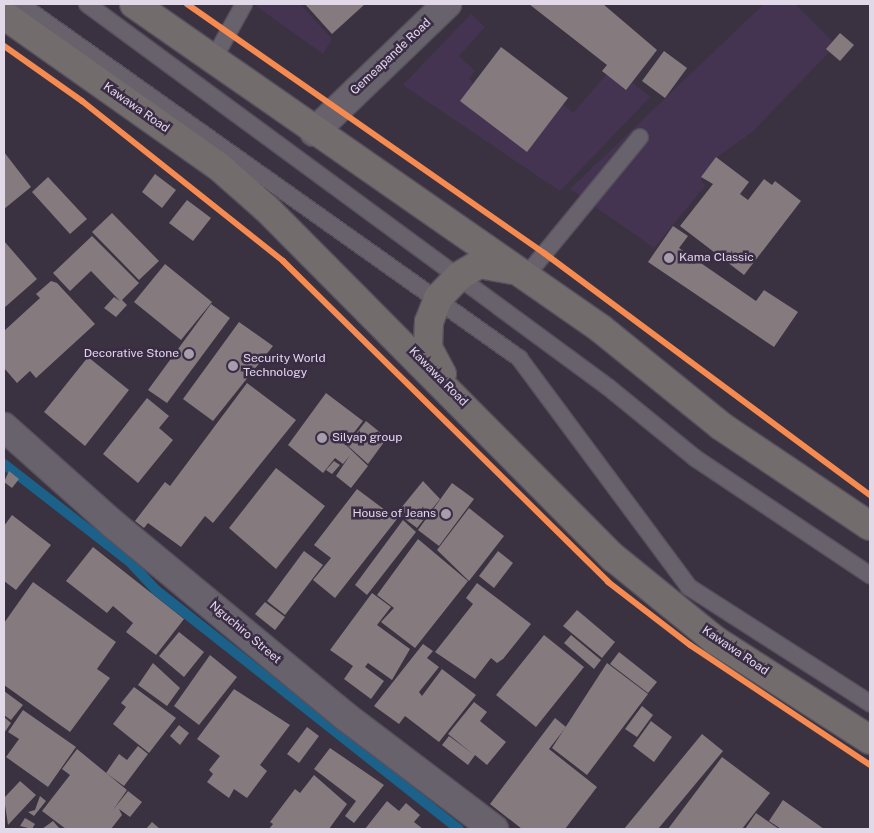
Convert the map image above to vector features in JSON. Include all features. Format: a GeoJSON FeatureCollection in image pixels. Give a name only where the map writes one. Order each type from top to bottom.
{"type":"FeatureCollection","features":[{"type":"Feature","properties":{"kind":"main road"},"geometry":{"type":"LineString","coordinates":[[134,4],[314,132],[600,328],[721,426],[870,526]]}},
{"type":"Feature","properties":{"kind":"main road","name":"Kawawa Road"},"geometry":{"type":"LineString","coordinates":[[4,15],[218,165],[454,392],[614,558],[715,640],[870,740]]}},
{"type":"Feature","properties":{"kind":"main road"},"geometry":{"type":"LineString","coordinates":[[454,392],[428,348],[429,322],[438,303],[459,276],[479,264],[521,274]]}},
{"type":"Feature","properties":{"kind":"street","name":"Gemeapande Road"},"geometry":{"type":"LineString","coordinates":[[314,132],[447,4]]}},
{"type":"Feature","properties":{"kind":"street","name":"Nguchiro Street"},"geometry":{"type":"LineString","coordinates":[[4,427],[114,525],[338,709],[494,829]]}},
{"type":"Feature","properties":{"kind":"lane","name":"Kawawa Road"},"geometry":{"type":"LineString","coordinates":[[20,4],[438,303],[519,358],[689,587],[870,703]]}},
{"type":"Feature","properties":{"kind":"lane"},"geometry":{"type":"LineString","coordinates":[[87,4],[459,276],[695,458],[870,575]]}},
{"type":"Feature","properties":{"kind":"lane"},"geometry":{"type":"LineString","coordinates":[[213,60],[244,4]]}},
{"type":"Feature","properties":{"kind":"lane"},"geometry":{"type":"LineString","coordinates":[[521,274],[640,137]]}},
{"type":"Feature","properties":{"kind":"shaded area"},"geometry":{"type":"Polygon","coordinates":[[[253,4],[300,4],[332,39],[323,54],[253,4]]]}},
{"type":"Feature","properties":{"kind":"shaded area"},"geometry":{"type":"Polygon","coordinates":[[[764,4],[795,4],[836,45],[752,132],[713,160],[701,180],[705,186],[654,248],[570,189],[764,4]]]}},
{"type":"Feature","properties":{"kind":"shaded area"},"geometry":{"type":"Polygon","coordinates":[[[471,14],[485,27],[459,56],[475,71],[469,79],[525,129],[555,97],[573,113],[613,67],[650,97],[560,191],[403,85],[471,14]]]}},
{"type":"Feature","properties":{"kind":"building"},"geometry":{"type":"Polygon","coordinates":[[[305,4],[365,4],[332,34],[305,4]]]}},
{"type":"Feature","properties":{"kind":"building"},"geometry":{"type":"Polygon","coordinates":[[[529,4],[603,4],[657,50],[626,90],[602,71],[607,65],[529,4]]]}},
{"type":"Feature","properties":{"kind":"building"},"geometry":{"type":"Polygon","coordinates":[[[840,33],[854,45],[840,61],[826,49],[840,33]]]}},
{"type":"Feature","properties":{"kind":"building"},"geometry":{"type":"Polygon","coordinates":[[[501,47],[568,98],[527,152],[460,101],[501,47]]]}},
{"type":"Feature","properties":{"kind":"building"},"geometry":{"type":"Polygon","coordinates":[[[664,51],[687,68],[665,98],[642,81],[664,51]]]}},
{"type":"Feature","properties":{"kind":"building"},"geometry":{"type":"Polygon","coordinates":[[[4,152],[31,187],[4,209],[4,152]]]}},
{"type":"Feature","properties":{"kind":"building"},"geometry":{"type":"Polygon","coordinates":[[[716,157],[749,182],[740,194],[748,200],[764,179],[772,185],[775,181],[801,201],[744,275],[680,226],[713,184],[701,177],[716,157]]]}},
{"type":"Feature","properties":{"kind":"building"},"geometry":{"type":"Polygon","coordinates":[[[155,174],[176,190],[162,208],[142,192],[155,174]]]}},
{"type":"Feature","properties":{"kind":"building"},"geometry":{"type":"Polygon","coordinates":[[[48,177],[87,219],[70,234],[32,192],[48,177]]]}},
{"type":"Feature","properties":{"kind":"building"},"geometry":{"type":"Polygon","coordinates":[[[187,200],[211,218],[193,241],[169,223],[187,200]]]}},
{"type":"Feature","properties":{"kind":"building"},"geometry":{"type":"Polygon","coordinates":[[[112,213],[159,261],[139,280],[92,232],[112,213]]]}},
{"type":"Feature","properties":{"kind":"building"},"geometry":{"type":"Polygon","coordinates":[[[673,226],[688,236],[679,248],[756,301],[764,290],[798,312],[774,347],[648,262],[673,226]]]}},
{"type":"Feature","properties":{"kind":"building"},"geometry":{"type":"Polygon","coordinates":[[[92,236],[139,283],[122,300],[127,305],[116,317],[104,308],[114,297],[120,301],[91,271],[70,291],[53,273],[92,236]]]}},
{"type":"Feature","properties":{"kind":"building"},"geometry":{"type":"Polygon","coordinates":[[[4,241],[37,279],[4,308],[4,241]]]}},
{"type":"Feature","properties":{"kind":"building"},"geometry":{"type":"Polygon","coordinates":[[[165,264],[212,302],[181,340],[134,302],[165,264]]]}},
{"type":"Feature","properties":{"kind":"building"},"geometry":{"type":"Polygon","coordinates":[[[51,281],[57,283],[95,324],[36,378],[30,371],[17,383],[4,368],[4,331],[40,298],[36,294],[51,281]]]}},
{"type":"Feature","properties":{"kind":"building","name":"Decorative Stone"},"geometry":{"type":"Polygon","coordinates":[[[211,304],[230,318],[167,403],[148,390],[211,304]]]}},
{"type":"Feature","properties":{"kind":"building","name":"Security World Technology"},"geometry":{"type":"Polygon","coordinates":[[[239,322],[273,346],[213,421],[183,399],[239,322]]]}},
{"type":"Feature","properties":{"kind":"building"},"geometry":{"type":"Polygon","coordinates":[[[88,357],[129,390],[85,446],[44,412],[88,357]]]}},
{"type":"Feature","properties":{"kind":"building"},"geometry":{"type":"Polygon","coordinates":[[[247,383],[296,420],[213,523],[205,516],[181,547],[148,523],[144,528],[135,521],[165,482],[170,486],[247,383]]]}},
{"type":"Feature","properties":{"kind":"building","name":"Silyap group"},"geometry":{"type":"Polygon","coordinates":[[[326,393],[363,421],[345,444],[368,466],[351,488],[336,476],[350,455],[343,464],[335,458],[323,473],[288,445],[326,393]]]}},
{"type":"Feature","properties":{"kind":"building"},"geometry":{"type":"Polygon","coordinates":[[[147,398],[169,416],[159,428],[173,440],[138,483],[103,454],[147,398]]]}},
{"type":"Feature","properties":{"kind":"building"},"geometry":{"type":"Polygon","coordinates":[[[366,421],[387,438],[368,464],[347,445],[366,421]]]}},
{"type":"Feature","properties":{"kind":"building"},"geometry":{"type":"Polygon","coordinates":[[[334,461],[340,465],[332,474],[326,470],[334,461]]]}},
{"type":"Feature","properties":{"kind":"building"},"geometry":{"type":"Polygon","coordinates":[[[276,468],[325,506],[276,569],[229,528],[276,468]]]}},
{"type":"Feature","properties":{"kind":"building"},"geometry":{"type":"Polygon","coordinates":[[[9,471],[19,479],[12,488],[4,482],[9,471]]]}},
{"type":"Feature","properties":{"kind":"building"},"geometry":{"type":"Polygon","coordinates":[[[423,481],[440,499],[417,528],[397,513],[423,481]]]}},
{"type":"Feature","properties":{"kind":"building","name":"House of Jeans"},"geometry":{"type":"Polygon","coordinates":[[[452,483],[474,499],[439,546],[418,530],[452,483]]]}},
{"type":"Feature","properties":{"kind":"building"},"geometry":{"type":"Polygon","coordinates":[[[357,489],[397,519],[335,598],[313,580],[331,558],[314,545],[357,489]]]}},
{"type":"Feature","properties":{"kind":"building"},"geometry":{"type":"Polygon","coordinates":[[[469,508],[504,536],[469,581],[437,550],[469,508]]]}},
{"type":"Feature","properties":{"kind":"building"},"geometry":{"type":"Polygon","coordinates":[[[12,515],[51,545],[16,590],[4,581],[4,526],[12,515]]]}},
{"type":"Feature","properties":{"kind":"building"},"geometry":{"type":"Polygon","coordinates":[[[403,520],[416,532],[367,595],[355,585],[403,520]]]}},
{"type":"Feature","properties":{"kind":"building"},"geometry":{"type":"Polygon","coordinates":[[[418,539],[468,581],[415,648],[381,622],[394,608],[377,595],[418,539]]]}},
{"type":"Feature","properties":{"kind":"building"},"geometry":{"type":"Polygon","coordinates":[[[93,547],[184,619],[156,655],[126,632],[133,623],[113,606],[107,613],[66,581],[93,547]]]}},
{"type":"Feature","properties":{"kind":"building"},"geometry":{"type":"Polygon","coordinates":[[[304,551],[323,565],[285,615],[267,601],[304,551]]]}},
{"type":"Feature","properties":{"kind":"building"},"geometry":{"type":"Polygon","coordinates":[[[498,551],[513,563],[494,588],[479,576],[498,551]]]}},
{"type":"Feature","properties":{"kind":"building"},"geometry":{"type":"Polygon","coordinates":[[[33,582],[116,642],[97,669],[110,678],[70,732],[4,685],[4,623],[33,582]]]}},
{"type":"Feature","properties":{"kind":"building"},"geometry":{"type":"Polygon","coordinates":[[[477,583],[531,624],[503,659],[497,663],[491,658],[475,679],[435,652],[473,604],[466,598],[477,583]]]}},
{"type":"Feature","properties":{"kind":"building"},"geometry":{"type":"Polygon","coordinates":[[[372,593],[391,607],[377,625],[410,649],[392,680],[368,663],[365,667],[384,681],[371,699],[344,679],[353,666],[330,650],[372,593]]]}},
{"type":"Feature","properties":{"kind":"building"},"geometry":{"type":"Polygon","coordinates":[[[265,602],[285,617],[275,630],[255,614],[265,602]]]}},
{"type":"Feature","properties":{"kind":"building"},"geometry":{"type":"Polygon","coordinates":[[[577,610],[615,642],[602,658],[563,626],[577,610]]]}},
{"type":"Feature","properties":{"kind":"building"},"geometry":{"type":"Polygon","coordinates":[[[179,632],[204,652],[184,677],[159,656],[179,632]]]}},
{"type":"Feature","properties":{"kind":"building"},"geometry":{"type":"Polygon","coordinates":[[[544,635],[584,667],[536,727],[496,695],[544,635]]]}},
{"type":"Feature","properties":{"kind":"building"},"geometry":{"type":"Polygon","coordinates":[[[571,635],[601,660],[594,669],[564,643],[571,635]]]}},
{"type":"Feature","properties":{"kind":"building"},"geometry":{"type":"Polygon","coordinates":[[[423,644],[433,651],[427,658],[439,667],[419,692],[422,696],[442,669],[476,695],[439,742],[405,716],[399,724],[374,706],[423,644]]]}},
{"type":"Feature","properties":{"kind":"building"},"geometry":{"type":"Polygon","coordinates":[[[619,652],[657,682],[648,693],[610,664],[619,652]]]}},
{"type":"Feature","properties":{"kind":"building"},"geometry":{"type":"Polygon","coordinates":[[[210,655],[237,677],[199,725],[174,706],[210,655]]]}},
{"type":"Feature","properties":{"kind":"building"},"geometry":{"type":"Polygon","coordinates":[[[153,663],[180,688],[167,706],[138,685],[153,663]]]}},
{"type":"Feature","properties":{"kind":"building"},"geometry":{"type":"Polygon","coordinates":[[[607,663],[648,694],[587,775],[552,748],[607,663]]]}},
{"type":"Feature","properties":{"kind":"building"},"geometry":{"type":"Polygon","coordinates":[[[134,687],[176,718],[149,753],[113,724],[126,707],[121,703],[134,687]]]}},
{"type":"Feature","properties":{"kind":"building"},"geometry":{"type":"Polygon","coordinates":[[[234,689],[290,725],[260,765],[267,771],[247,798],[234,789],[229,798],[207,782],[213,774],[209,770],[220,756],[197,739],[234,689]]]}},
{"type":"Feature","properties":{"kind":"building"},"geometry":{"type":"Polygon","coordinates":[[[4,691],[23,705],[11,720],[4,715],[4,691]]]}},
{"type":"Feature","properties":{"kind":"building"},"geometry":{"type":"Polygon","coordinates":[[[474,702],[487,712],[480,721],[506,742],[487,765],[475,755],[468,765],[442,745],[449,736],[473,754],[448,734],[474,702]]]}},
{"type":"Feature","properties":{"kind":"building"},"geometry":{"type":"Polygon","coordinates":[[[642,706],[653,715],[637,737],[625,729],[642,706]]]}},
{"type":"Feature","properties":{"kind":"building"},"geometry":{"type":"Polygon","coordinates":[[[23,710],[76,747],[48,787],[6,757],[19,739],[8,732],[23,710]]]}},
{"type":"Feature","properties":{"kind":"building"},"geometry":{"type":"Polygon","coordinates":[[[4,717],[11,723],[4,733],[4,717]]]}},
{"type":"Feature","properties":{"kind":"building"},"geometry":{"type":"Polygon","coordinates":[[[555,718],[566,727],[549,749],[597,787],[565,829],[522,829],[490,804],[555,718]]]}},
{"type":"Feature","properties":{"kind":"building"},"geometry":{"type":"Polygon","coordinates":[[[651,721],[672,737],[654,762],[633,746],[651,721]]]}},
{"type":"Feature","properties":{"kind":"building"},"geometry":{"type":"Polygon","coordinates":[[[179,725],[189,733],[180,745],[170,736],[179,725]]]}},
{"type":"Feature","properties":{"kind":"building"},"geometry":{"type":"Polygon","coordinates":[[[307,727],[319,736],[299,763],[287,754],[307,727]]]}},
{"type":"Feature","properties":{"kind":"building"},"geometry":{"type":"Polygon","coordinates":[[[702,734],[723,751],[658,829],[624,829],[702,734]]]}},
{"type":"Feature","properties":{"kind":"building"},"geometry":{"type":"Polygon","coordinates":[[[138,746],[148,754],[124,786],[106,773],[119,754],[127,760],[138,746]]]}},
{"type":"Feature","properties":{"kind":"building"},"geometry":{"type":"Polygon","coordinates":[[[330,748],[384,785],[354,823],[345,816],[356,801],[314,769],[330,748]]]}},
{"type":"Feature","properties":{"kind":"building"},"geometry":{"type":"Polygon","coordinates":[[[77,749],[127,790],[113,810],[128,791],[142,802],[130,817],[119,809],[122,815],[111,829],[66,829],[42,811],[70,775],[62,769],[77,749]]]}},
{"type":"Feature","properties":{"kind":"building"},"geometry":{"type":"Polygon","coordinates":[[[722,757],[770,793],[742,829],[668,829],[722,757]]]}},
{"type":"Feature","properties":{"kind":"building"},"geometry":{"type":"Polygon","coordinates":[[[314,775],[347,804],[329,829],[269,829],[273,824],[270,822],[295,789],[300,793],[314,775]]]}},
{"type":"Feature","properties":{"kind":"building"},"geometry":{"type":"Polygon","coordinates":[[[20,781],[36,795],[8,825],[4,798],[20,781]]]}},
{"type":"Feature","properties":{"kind":"building"},"geometry":{"type":"Polygon","coordinates":[[[40,796],[46,801],[34,816],[28,812],[35,810],[40,796]]]}},
{"type":"Feature","properties":{"kind":"building"},"geometry":{"type":"Polygon","coordinates":[[[783,800],[824,829],[781,829],[769,821],[783,800]]]}},
{"type":"Feature","properties":{"kind":"building"},"geometry":{"type":"Polygon","coordinates":[[[387,801],[399,811],[406,803],[420,815],[414,822],[423,829],[365,829],[387,801]]]}},
{"type":"Feature","properties":{"kind":"building"},"geometry":{"type":"Polygon","coordinates":[[[756,813],[779,829],[745,829],[756,813]]]}},
{"type":"Feature","properties":{"kind":"building"},"geometry":{"type":"Polygon","coordinates":[[[25,818],[35,824],[32,829],[20,826],[25,818]]]}},
{"type":"Feature","properties":{"kind":"building"},"geometry":{"type":"Polygon","coordinates":[[[53,821],[60,829],[42,829],[53,821]]]}},
{"type":"Feature","properties":{"kind":"building"},"geometry":{"type":"Polygon","coordinates":[[[152,822],[160,829],[146,829],[152,822]]]}},
{"type":"Feature","properties":{"kind":"waterway"},"geometry":{"type":"LineString","coordinates":[[4,464],[130,562],[156,590],[459,829]]}},
{"type":"Feature","properties":{"kind":"cycle path"},"geometry":{"type":"LineString","coordinates":[[187,4],[544,253],[870,495]]}},
{"type":"Feature","properties":{"kind":"cycle path"},"geometry":{"type":"LineString","coordinates":[[4,46],[82,101],[283,261],[608,582],[690,645],[870,765]]}},
{"type":"Feature","properties":{"kind":"place","name":"Kama Classic"},"geometry":{"type":"Point","coordinates":[669,258]}},
{"type":"Feature","properties":{"kind":"place","name":"Decorative Stone"},"geometry":{"type":"Point","coordinates":[189,354]}},
{"type":"Feature","properties":{"kind":"place","name":"Security World Technology"},"geometry":{"type":"Point","coordinates":[233,366]}},
{"type":"Feature","properties":{"kind":"place","name":"Silyap group"},"geometry":{"type":"Point","coordinates":[322,438]}},
{"type":"Feature","properties":{"kind":"place","name":"House of Jeans"},"geometry":{"type":"Point","coordinates":[446,514]}}]}
